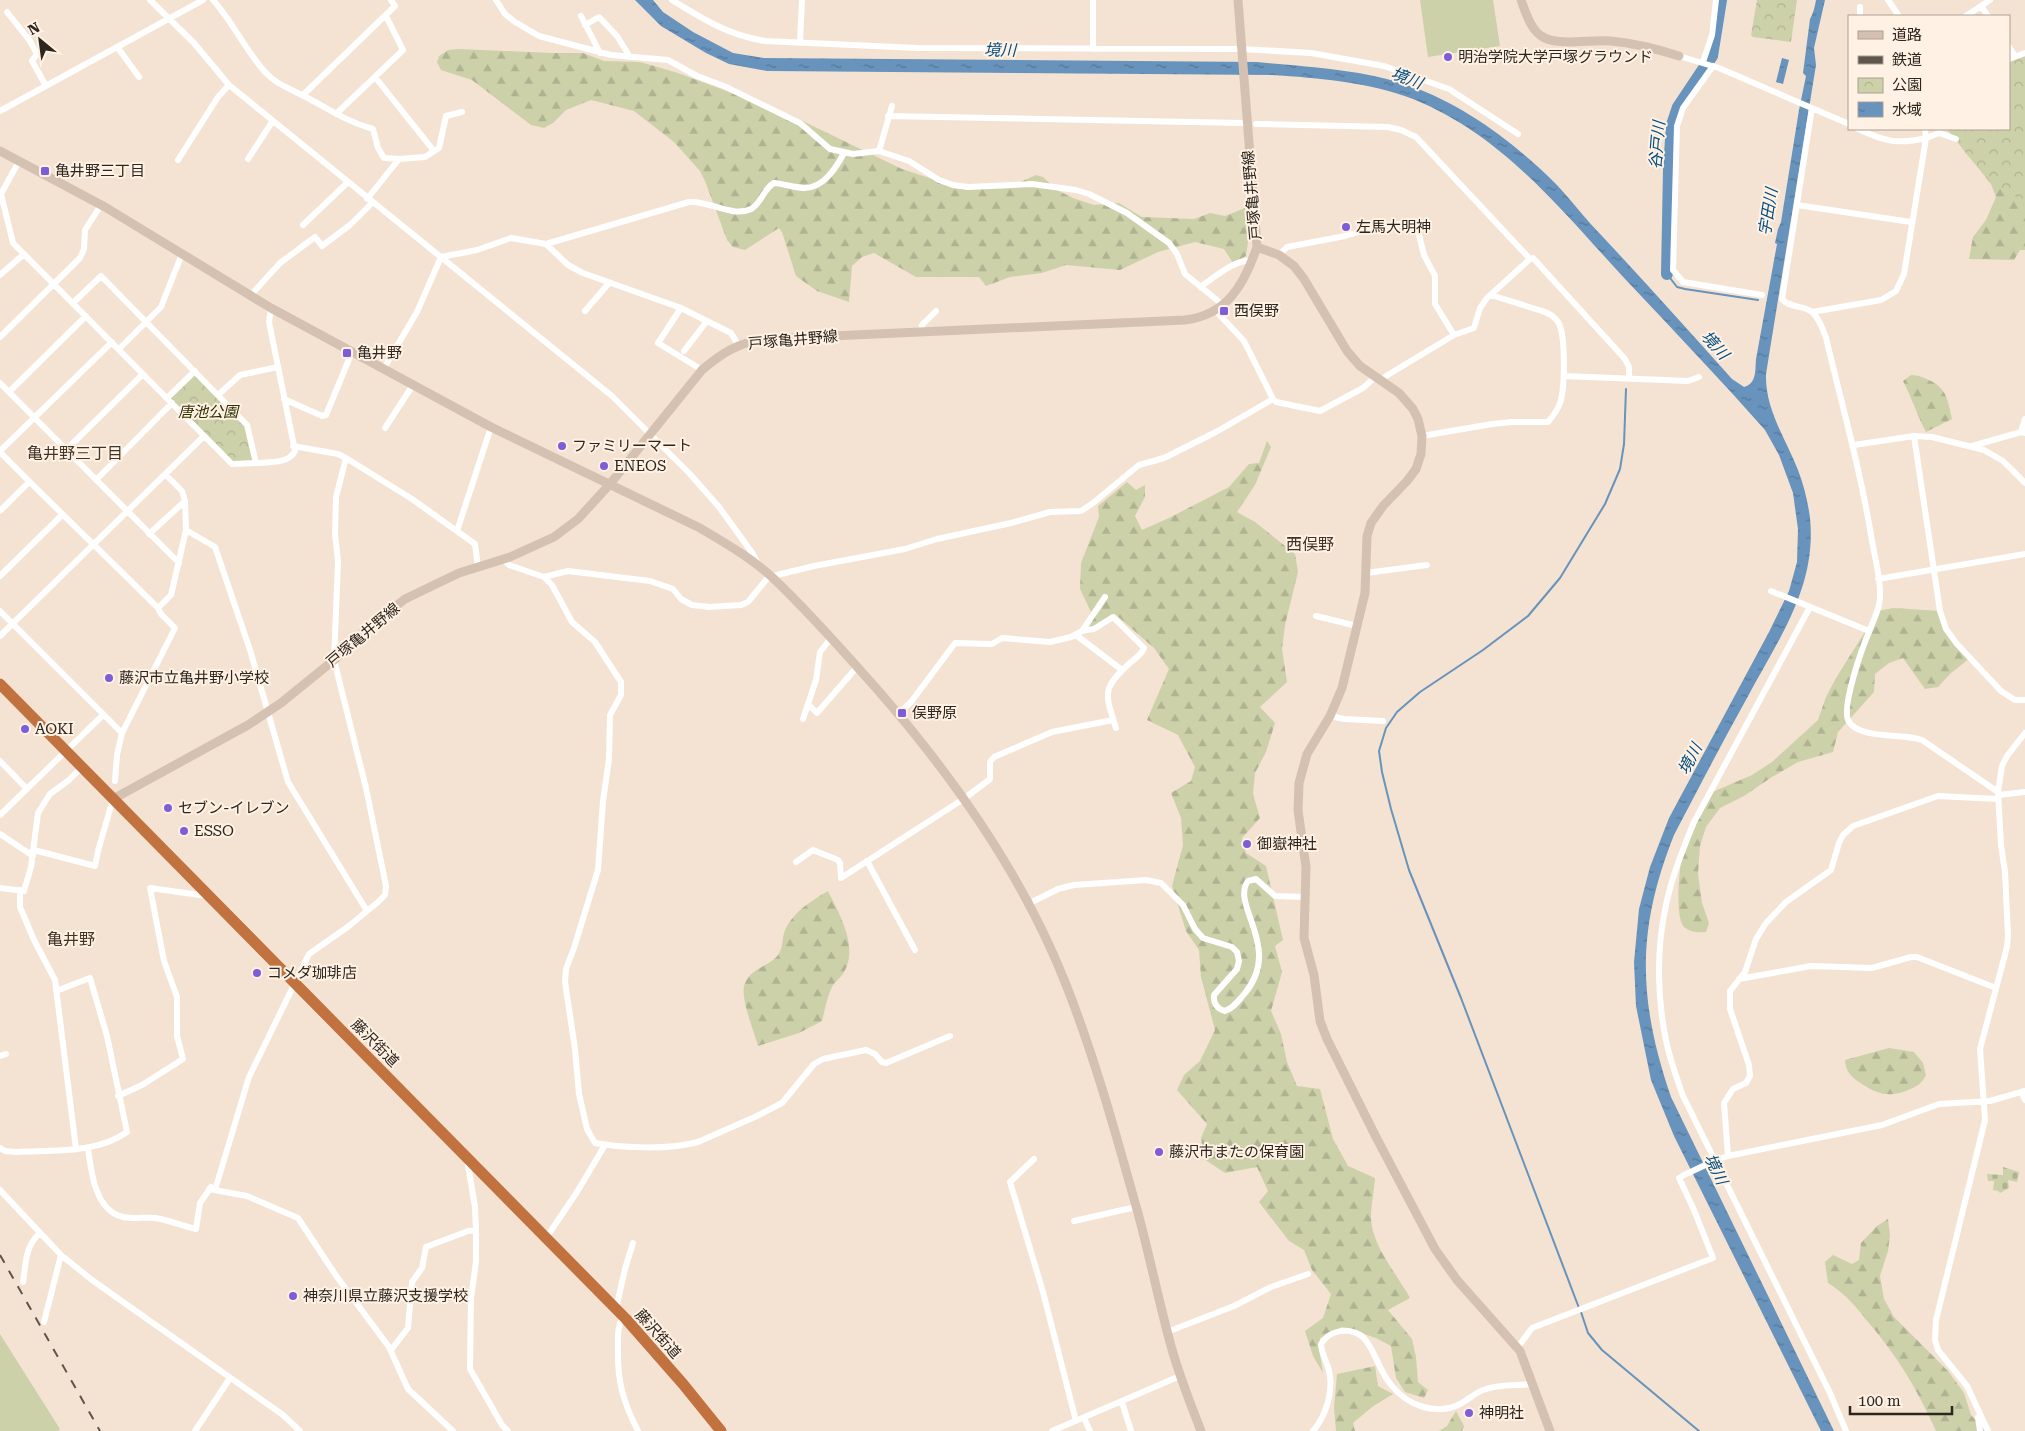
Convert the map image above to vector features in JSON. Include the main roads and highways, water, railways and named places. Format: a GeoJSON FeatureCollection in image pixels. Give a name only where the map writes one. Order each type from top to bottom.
{"type":"FeatureCollection","features":[{"type":"Feature","properties":{"kind":"highway","name":"藤沢街道"},"geometry":{"type":"LineString","coordinates":[[0,684],[620,1314],[683,1384],[718,1430]]}},
{"type":"Feature","properties":{"kind":"water"},"geometry":{"type":"Polygon","coordinates":[[[635,0],[653,0],[663,12],[693,32],[733,53],[764,58],[1257,62],[1354,72],[1410,86],[1450,104],[1489,127],[1541,170],[1557,185],[1590,224],[1732,379],[1744,387],[1751,383],[1754,376],[1777,244],[1775,243],[1781,222],[1806,76],[1803,73],[1810,19],[1816,0],[1825,0],[1814,48],[1816,65],[1766,374],[1769,400],[1777,424],[1798,470],[1807,500],[1811,543],[1807,567],[1793,612],[1674,835],[1653,903],[1646,966],[1647,997],[1652,1029],[1671,1097],[1834,1431],[1821,1431],[1674,1136],[1651,1080],[1636,1006],[1634,962],[1639,909],[1650,867],[1669,818],[1789,591],[1797,562],[1798,529],[1793,493],[1779,455],[1765,430],[1578,227],[1529,177],[1476,133],[1446,115],[1413,99],[1379,88],[1325,79],[1272,75],[767,71],[729,64],[706,53],[661,26],[635,0]]]}},
{"type":"Feature","properties":{"kind":"water"},"geometry":{"type":"Polygon","coordinates":[[[1782,58],[1789,60],[1783,84],[1776,82],[1782,58]]]}},
{"type":"Feature","properties":{"kind":"waterway","name":"谷戸川"},"geometry":{"type":"LineString","coordinates":[[1667,274],[1669,169],[1672,125],[1678,107],[1712,56],[1721,0]]}},
{"type":"Feature","properties":{"kind":"waterway"},"geometry":{"type":"LineString","coordinates":[[1667,274],[1677,287],[1758,300]]}},
{"type":"Feature","properties":{"kind":"waterway"},"geometry":{"type":"LineString","coordinates":[[1579,1308],[1461,998],[1409,870],[1391,809],[1379,751],[1386,728],[1397,712],[1420,692],[1483,650],[1528,616],[1560,578],[1605,504],[1620,469],[1624,444],[1626,389]]}},
{"type":"Feature","properties":{"kind":"waterway"},"geometry":{"type":"LineString","coordinates":[[1581,1312],[1588,1333],[1602,1350],[1699,1431]]}},
{"type":"Feature","properties":{"kind":"railway"},"geometry":{"type":"LineString","coordinates":[[0,1255],[100,1431]]}},
{"type":"Feature","properties":{"kind":"place","name":"明治学院大学戸塚グラウンド"},"geometry":{"type":"Point","coordinates":[1448,57]}},
{"type":"Feature","properties":{"kind":"place","name":"亀井野三丁目"},"geometry":{"type":"Point","coordinates":[45,171]}},
{"type":"Feature","properties":{"kind":"place","name":"左馬大明神"},"geometry":{"type":"Point","coordinates":[1346,227]}},
{"type":"Feature","properties":{"kind":"place","name":"西俣野"},"geometry":{"type":"Point","coordinates":[1224,311]}},
{"type":"Feature","properties":{"kind":"place","name":"亀井野"},"geometry":{"type":"Point","coordinates":[347,353]}},
{"type":"Feature","properties":{"kind":"place","name":"ファミリーマート"},"geometry":{"type":"Point","coordinates":[562,446]}},
{"type":"Feature","properties":{"kind":"place","name":"ENEOS"},"geometry":{"type":"Point","coordinates":[604,466]}},
{"type":"Feature","properties":{"kind":"place","name":"藤沢市立亀井野小学校"},"geometry":{"type":"Point","coordinates":[109,678]}},
{"type":"Feature","properties":{"kind":"place","name":"俣野原"},"geometry":{"type":"Point","coordinates":[902,713]}},
{"type":"Feature","properties":{"kind":"place","name":"AOKI"},"geometry":{"type":"Point","coordinates":[25,729]}},
{"type":"Feature","properties":{"kind":"place","name":"セブン-イレブン"},"geometry":{"type":"Point","coordinates":[168,808]}},
{"type":"Feature","properties":{"kind":"place","name":"ESSO"},"geometry":{"type":"Point","coordinates":[184,831]}},
{"type":"Feature","properties":{"kind":"place","name":"御嶽神社"},"geometry":{"type":"Point","coordinates":[1247,844]}},
{"type":"Feature","properties":{"kind":"place","name":"コメダ珈琲店"},"geometry":{"type":"Point","coordinates":[257,973]}},
{"type":"Feature","properties":{"kind":"place","name":"藤沢市またの保育園"},"geometry":{"type":"Point","coordinates":[1159,1152]}},
{"type":"Feature","properties":{"kind":"place","name":"神奈川県立藤沢支援学校"},"geometry":{"type":"Point","coordinates":[293,1296]}},
{"type":"Feature","properties":{"kind":"place","name":"神明社"},"geometry":{"type":"Point","coordinates":[1469,1413]}},
{"type":"Feature","properties":{"kind":"district","name":"亀井野三丁目"},"geometry":{"type":"Point","coordinates":[75,453]}},
{"type":"Feature","properties":{"kind":"district","name":"西俣野"},"geometry":{"type":"Point","coordinates":[1310,544]}},
{"type":"Feature","properties":{"kind":"district","name":"亀井野"},"geometry":{"type":"Point","coordinates":[71,939]}},
{"type":"Feature","properties":{"kind":"water label","name":"境川"},"geometry":{"type":"Point","coordinates":[1000,50]}},
{"type":"Feature","properties":{"kind":"water label","name":"境川"},"geometry":{"type":"Point","coordinates":[1407,78]}},
{"type":"Feature","properties":{"kind":"water label","name":"宇田川"},"geometry":{"type":"Point","coordinates":[1768,212]}},
{"type":"Feature","properties":{"kind":"water label","name":"境川"},"geometry":{"type":"Point","coordinates":[1715,345]}},
{"type":"Feature","properties":{"kind":"water label","name":"境川"},"geometry":{"type":"Point","coordinates":[1690,759]}},
{"type":"Feature","properties":{"kind":"water label","name":"境川"},"geometry":{"type":"Point","coordinates":[1716,1169]}},
{"type":"Feature","properties":{"kind":"park label","name":"唐池公園"},"geometry":{"type":"Point","coordinates":[208,412]}}]}
